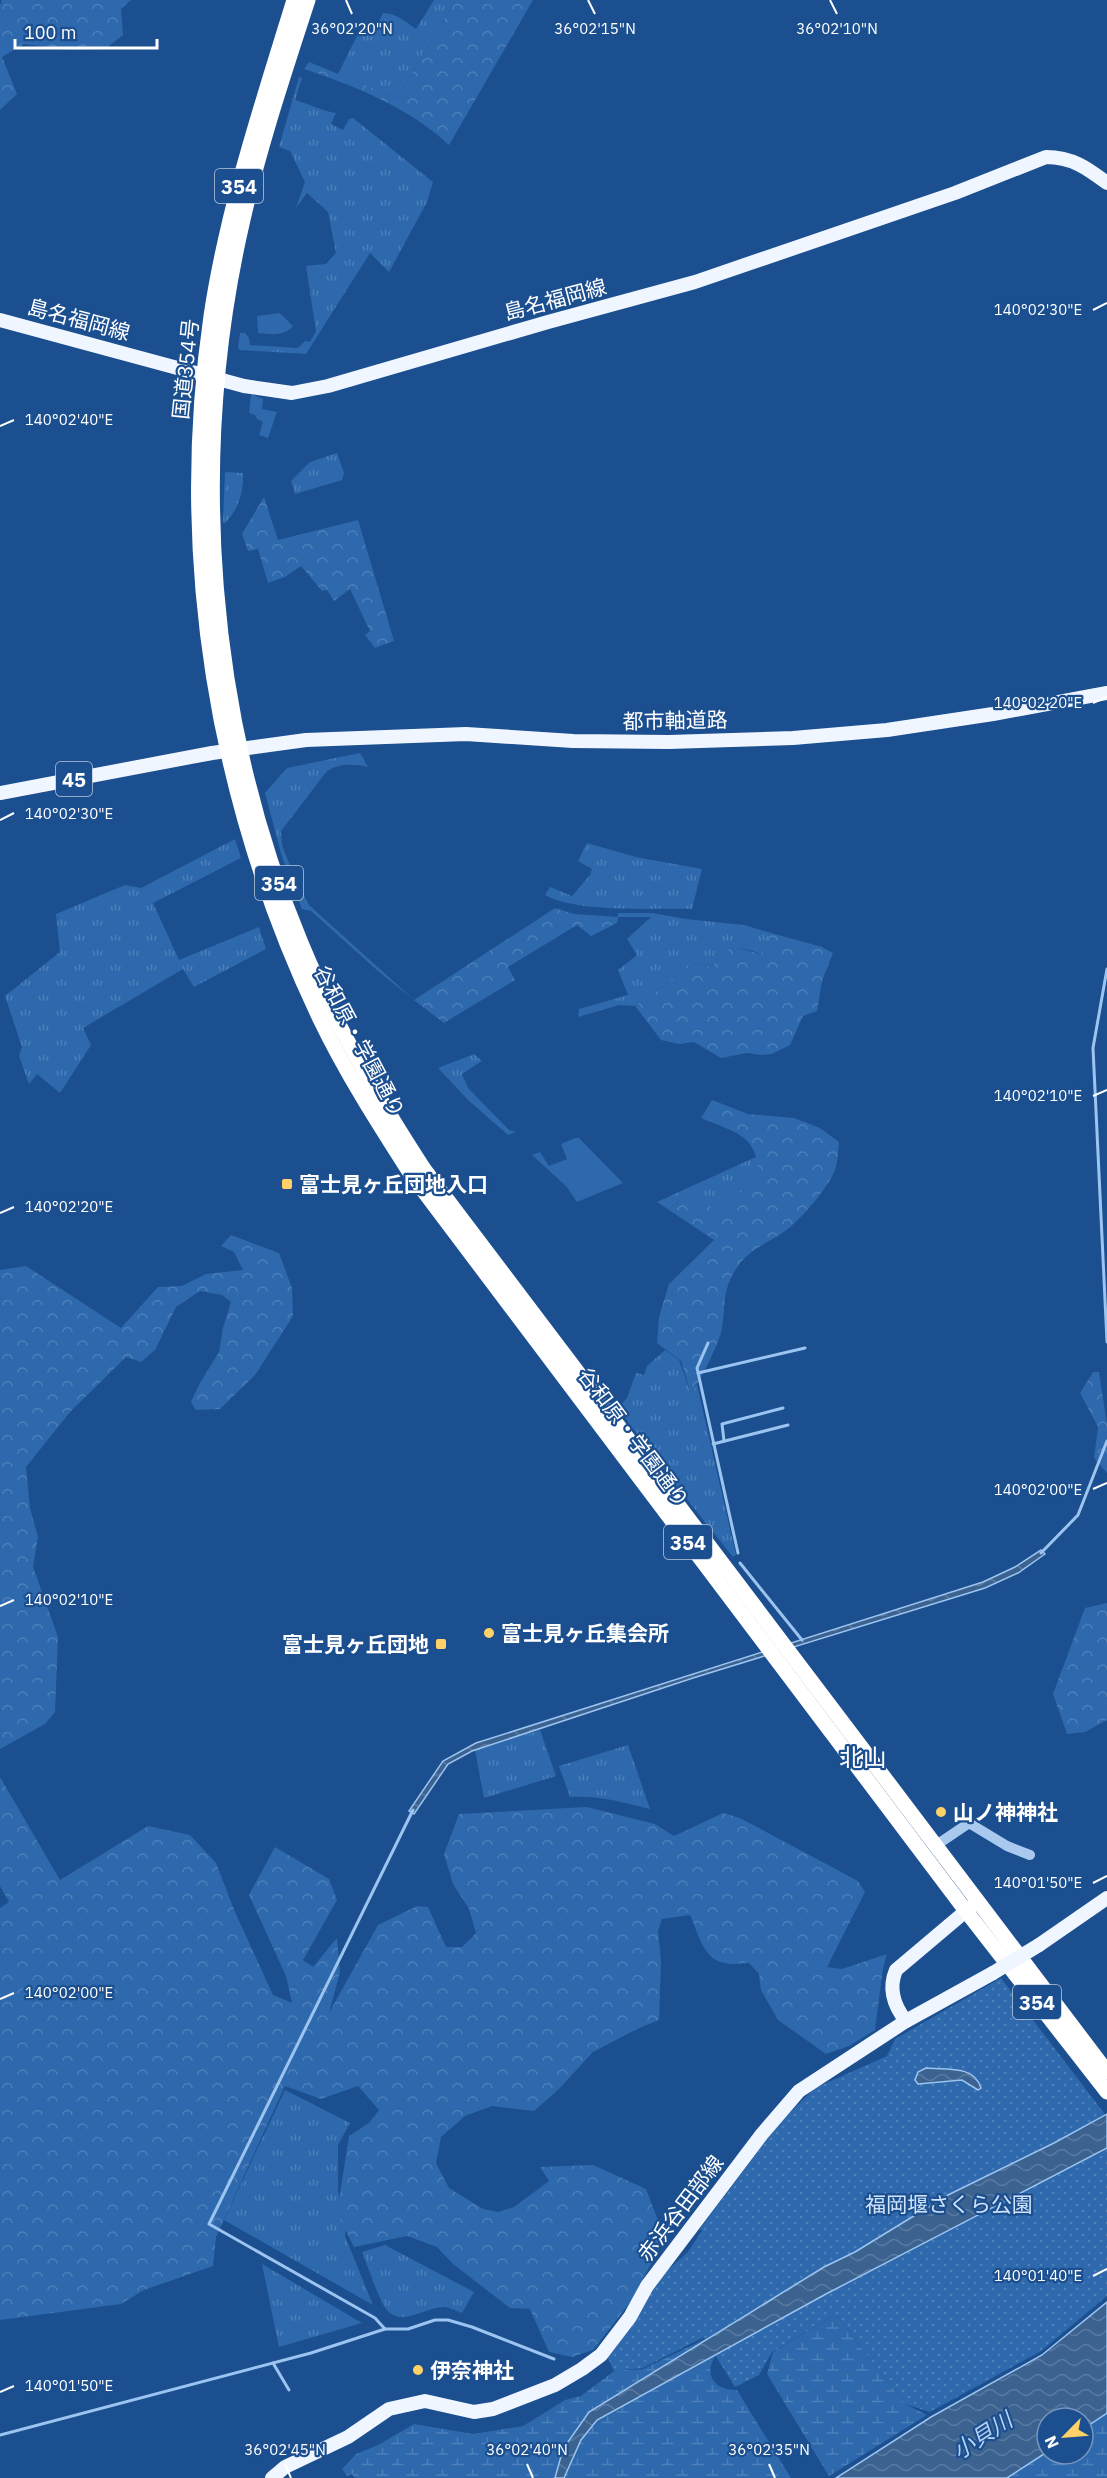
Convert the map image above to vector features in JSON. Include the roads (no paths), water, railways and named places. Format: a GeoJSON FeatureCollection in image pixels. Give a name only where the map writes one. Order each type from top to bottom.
{"type":"FeatureCollection","features":[{"type":"Feature","properties":{"kind":"highway","name":"国道354号"},"geometry":{"type":"LineString","coordinates":[[233,750],[216,585],[212,475],[213,306],[230,221],[259,112],[294,0]]}},
{"type":"Feature","properties":{"kind":"highway","name":"国道354号"},"geometry":{"type":"LineString","coordinates":[[211,379],[242,224],[275,105],[308,0]]}},
{"type":"Feature","properties":{"kind":"highway","name":"谷和原・学園通り"},"geometry":{"type":"LineString","coordinates":[[233,750],[300,942],[332,1012],[370,1084],[424,1169],[935,1846],[971,1906],[1107,2072]]}},
{"type":"Feature","properties":{"kind":"highway","name":"谷和原・学園通り"},"geometry":{"type":"LineString","coordinates":[[233,750],[256,858],[288,948],[329,1037],[381,1128],[444,1220],[971,1906],[1107,2092]]}},
{"type":"Feature","properties":{"kind":"main road","name":"島名福岡線"},"geometry":{"type":"LineString","coordinates":[[0,320],[211,379],[292,393],[328,386],[548,321],[696,282],[955,193],[1046,157],[1060,157],[1078,162],[1107,183]]}},
{"type":"Feature","properties":{"kind":"main road","name":"都市軸道路"},"geometry":{"type":"LineString","coordinates":[[233,750],[306,740],[456,734],[669,742],[793,738],[899,728],[1004,713],[1107,693]]}},
{"type":"Feature","properties":{"kind":"main road","name":"45"},"geometry":{"type":"LineString","coordinates":[[0,793],[233,750]]}},
{"type":"Feature","properties":{"kind":"main road","name":"赤浜谷田部線"},"geometry":{"type":"LineString","coordinates":[[272,2478],[285,2468],[348,2437],[389,2409],[425,2402],[474,2412],[493,2409],[555,2385],[582,2369],[601,2355],[630,2317],[654,2278],[786,2104],[812,2082],[906,2022],[1040,1946],[1107,1898]]}},
{"type":"Feature","properties":{"kind":"main road"},"geometry":{"type":"LineString","coordinates":[[906,2022],[892,1994],[892,1980],[896,1970],[971,1906]]}},
{"type":"Feature","properties":{"kind":"street"},"geometry":{"type":"LineString","coordinates":[[935,1846],[969,1823],[1007,1846],[1030,1855]]}},
{"type":"Feature","properties":{"kind":"water"},"geometry":{"type":"Polygon","coordinates":[[[1041,1550],[1045,1554],[1018,1573],[985,1588],[693,1678],[472,1751],[448,1764],[414,1814],[409,1811],[443,1761],[476,1743],[983,1582],[1015,1567],[1041,1550]]]}},
{"type":"Feature","properties":{"kind":"water"},"geometry":{"type":"Polygon","coordinates":[[[926,2068],[966,2072],[972,2075],[981,2088],[978,2090],[962,2080],[918,2084],[915,2080],[918,2072],[926,2068]]]}},
{"type":"Feature","properties":{"kind":"water"},"geometry":{"type":"Polygon","coordinates":[[[1107,2114],[1107,2148],[826,2294],[597,2420],[581,2440],[564,2478],[555,2478],[563,2449],[589,2412],[824,2267],[855,2252],[948,2195],[1107,2114]]]}},
{"type":"Feature","properties":{"kind":"water","name":"小貝川"},"geometry":{"type":"Polygon","coordinates":[[[1107,2302],[1107,2413],[1095,2421],[1095,2406],[1035,2406],[1035,2460],[1007,2478],[836,2478],[931,2417],[1042,2355],[1107,2302]]]}},
{"type":"Feature","properties":{"kind":"waterway"},"geometry":{"type":"LineString","coordinates":[[1107,969],[1093,1048],[1107,1342]]}},
{"type":"Feature","properties":{"kind":"waterway"},"geometry":{"type":"LineString","coordinates":[[708,1343],[697,1368],[738,1553]]}},
{"type":"Feature","properties":{"kind":"waterway"},"geometry":{"type":"LineString","coordinates":[[698,1373],[805,1348]]}},
{"type":"Feature","properties":{"kind":"waterway"},"geometry":{"type":"LineString","coordinates":[[724,1441],[722,1424],[783,1408]]}},
{"type":"Feature","properties":{"kind":"waterway"},"geometry":{"type":"LineString","coordinates":[[713,1444],[788,1425]]}},
{"type":"Feature","properties":{"kind":"waterway"},"geometry":{"type":"LineString","coordinates":[[1041,1553],[1078,1515],[1107,1441]]}},
{"type":"Feature","properties":{"kind":"waterway"},"geometry":{"type":"LineString","coordinates":[[740,1563],[802,1640]]}},
{"type":"Feature","properties":{"kind":"waterway"},"geometry":{"type":"LineString","coordinates":[[385,2329],[375,2318],[209,2224],[413,1810]]}},
{"type":"Feature","properties":{"kind":"waterway"},"geometry":{"type":"LineString","coordinates":[[0,2435],[311,2353],[385,2329],[408,2329],[435,2320],[448,2320],[472,2327],[554,2359]]}},
{"type":"Feature","properties":{"kind":"waterway"},"geometry":{"type":"LineString","coordinates":[[273,2363],[289,2390]]}},
{"type":"Feature","properties":{"kind":"place","name":"富士見ヶ丘団地入口"},"geometry":{"type":"Point","coordinates":[287,1184]}},
{"type":"Feature","properties":{"kind":"place","name":"富士見ヶ丘集会所"},"geometry":{"type":"Point","coordinates":[489,1633]}},
{"type":"Feature","properties":{"kind":"place","name":"富士見ヶ丘団地"},"geometry":{"type":"Point","coordinates":[441,1644]}},
{"type":"Feature","properties":{"kind":"place","name":"山ノ神神社"},"geometry":{"type":"Point","coordinates":[941,1812]}},
{"type":"Feature","properties":{"kind":"place","name":"伊奈神社"},"geometry":{"type":"Point","coordinates":[418,2370]}},
{"type":"Feature","properties":{"kind":"district","name":"北山"},"geometry":{"type":"Point","coordinates":[863,1757]}},
{"type":"Feature","properties":{"kind":"park label","name":"福岡堰さくら公園"},"geometry":{"type":"Point","coordinates":[949,2204]}}]}
